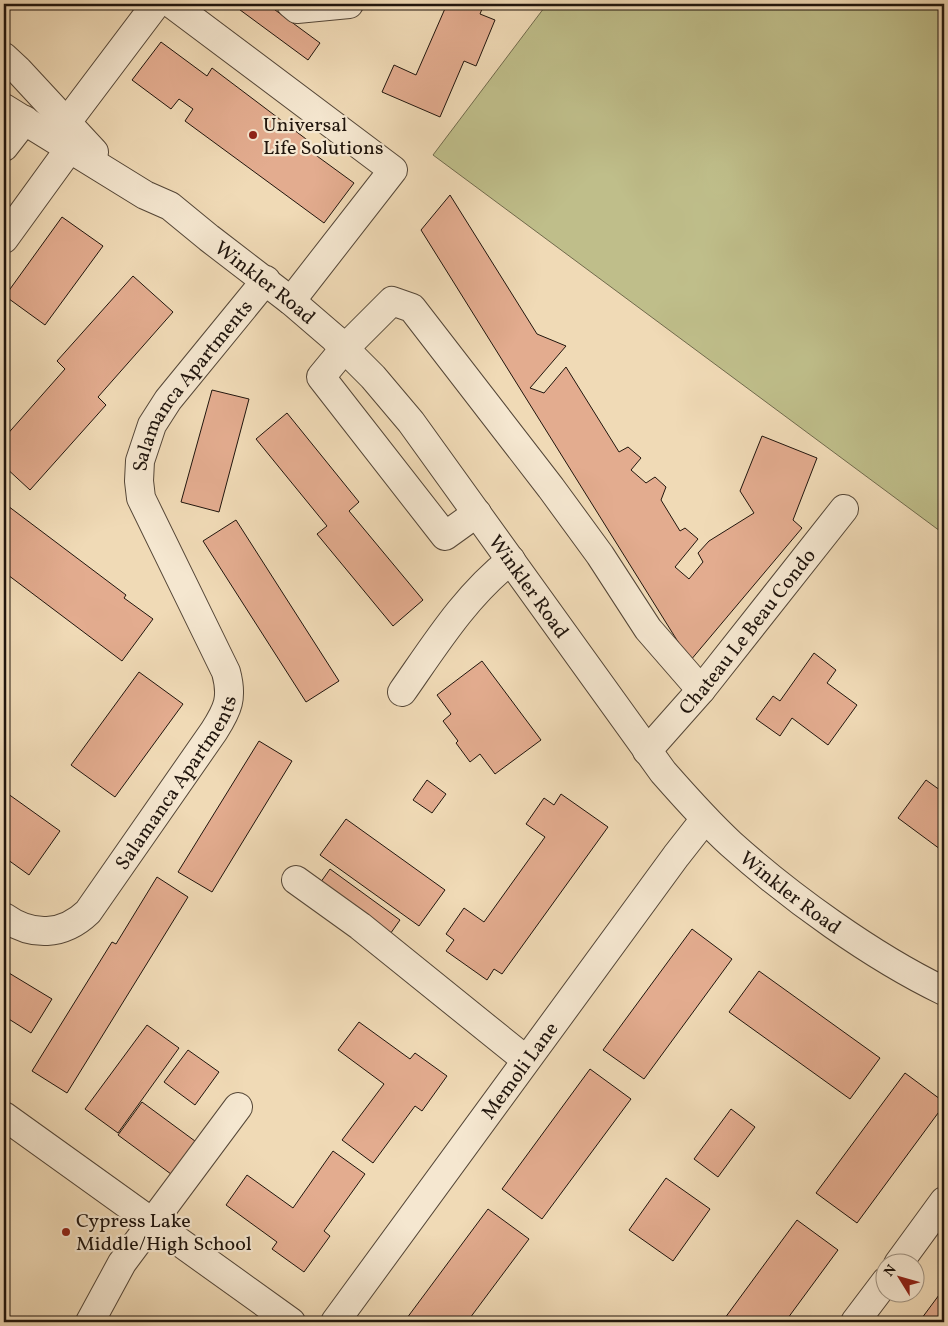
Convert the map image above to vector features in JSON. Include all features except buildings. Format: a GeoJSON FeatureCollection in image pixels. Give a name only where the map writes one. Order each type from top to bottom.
{"type":"FeatureCollection","features":[{"type":"Feature","properties":{"kind":"street"},"geometry":{"type":"LineString","coordinates":[[4,239],[69,135],[156,4]]}},
{"type":"Feature","properties":{"kind":"street"},"geometry":{"type":"LineString","coordinates":[[172,4],[392,170],[292,301]]}},
{"type":"Feature","properties":{"kind":"street"},"geometry":{"type":"LineString","coordinates":[[290,4],[297,9],[349,4]]}},
{"type":"Feature","properties":{"kind":"street","name":"Winkler Road"},"geometry":{"type":"LineString","coordinates":[[4,57],[69,135],[117,177],[145,195],[170,206],[209,238],[266,280],[292,301],[372,376],[411,422],[647,751],[705,819],[752,862],[820,914],[870,948],[944,991]]}},
{"type":"Feature","properties":{"kind":"street"},"geometry":{"type":"LineString","coordinates":[[4,147],[14,114]]}},
{"type":"Feature","properties":{"kind":"street","name":"Winkler Road"},"geometry":{"type":"LineString","coordinates":[[14,114],[69,135]]}},
{"type":"Feature","properties":{"kind":"street","name":"Salamanca Apartments"},"geometry":{"type":"LineString","coordinates":[[4,917],[23,929],[50,932],[70,926],[88,912],[214,731],[229,704],[231,689],[226,672],[142,498],[139,481],[140,461],[152,425],[168,400],[266,280]]}},
{"type":"Feature","properties":{"kind":"street"},"geometry":{"type":"LineString","coordinates":[[477,513],[446,536],[321,378],[344,349],[392,301],[412,308],[562,503],[600,555],[648,629],[701,690]]}},
{"type":"Feature","properties":{"kind":"street","name":"Chateau Le Beau Condo"},"geometry":{"type":"LineString","coordinates":[[647,751],[701,690],[844,509]]}},
{"type":"Feature","properties":{"kind":"street"},"geometry":{"type":"LineString","coordinates":[[402,692],[456,614],[481,585],[510,560]]}},
{"type":"Feature","properties":{"kind":"street","name":"Memoli Lane"},"geometry":{"type":"LineString","coordinates":[[335,1322],[705,819]]}},
{"type":"Feature","properties":{"kind":"street"},"geometry":{"type":"LineString","coordinates":[[296,880],[360,926],[526,1060]]}},
{"type":"Feature","properties":{"kind":"street"},"geometry":{"type":"LineString","coordinates":[[90,1322],[122,1263],[238,1107]]}},
{"type":"Feature","properties":{"kind":"street"},"geometry":{"type":"LineString","coordinates":[[4,1116],[290,1322]]}},
{"type":"Feature","properties":{"kind":"street"},"geometry":{"type":"LineString","coordinates":[[905,1254],[944,1201]]}},
{"type":"Feature","properties":{"kind":"street"},"geometry":{"type":"LineString","coordinates":[[855,1322],[876,1294]]}},
{"type":"Feature","properties":{"kind":"shaded area"},"geometry":{"type":"Polygon","coordinates":[[[547,4],[944,4],[944,534],[433,155],[547,4]]]}},
{"type":"Feature","properties":{"kind":"place","name":"Universal Life Solutions"},"geometry":{"type":"Point","coordinates":[253,135]}},
{"type":"Feature","properties":{"kind":"place","name":"Cypress Lake Middle/High School"},"geometry":{"type":"Point","coordinates":[66,1232]}}]}
